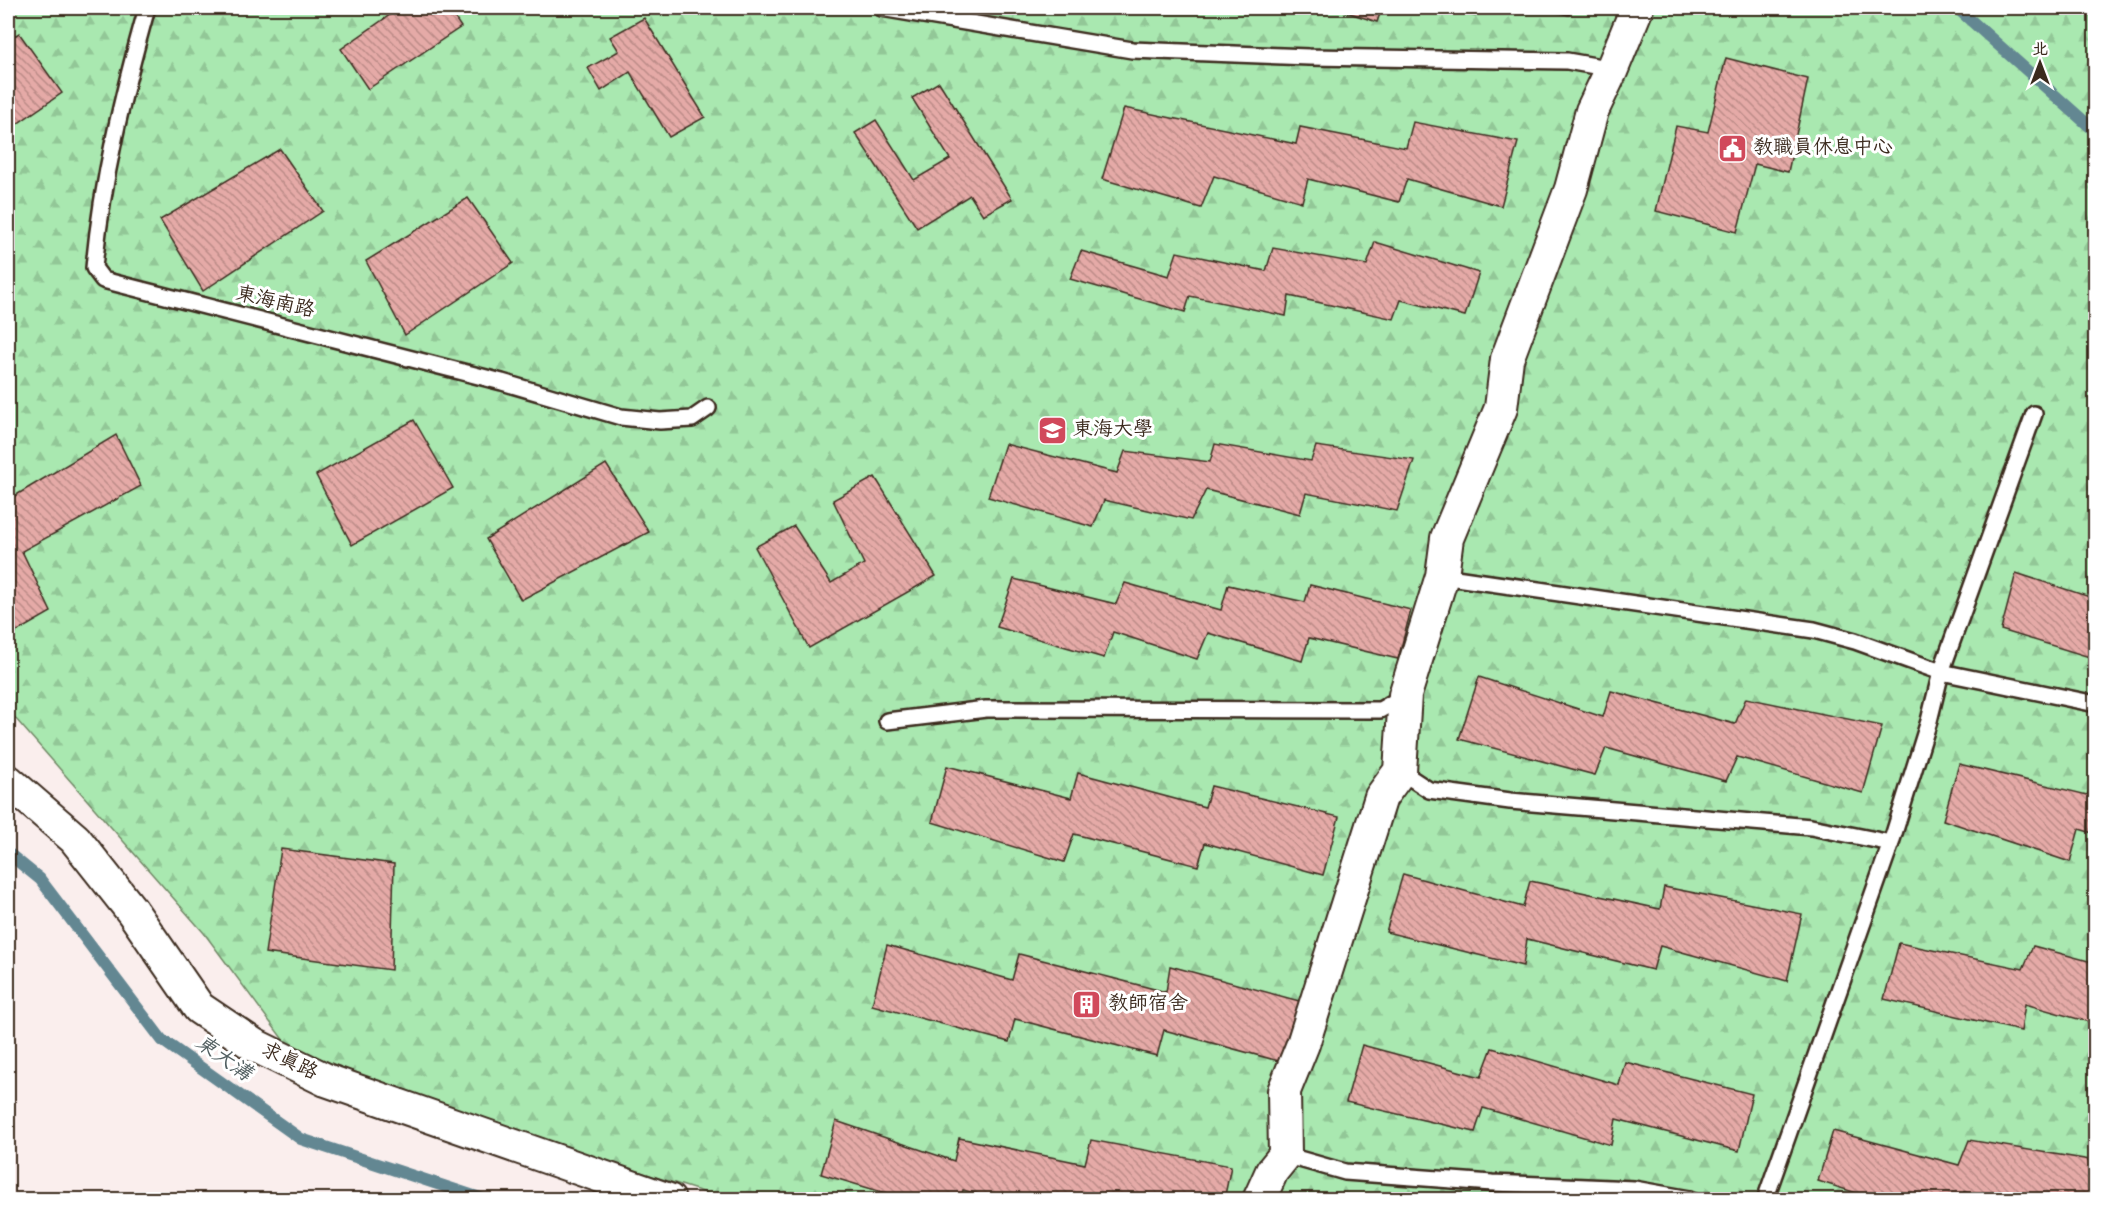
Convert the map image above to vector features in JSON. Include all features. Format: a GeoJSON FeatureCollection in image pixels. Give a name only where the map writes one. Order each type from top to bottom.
{"type":"FeatureCollection","features":[{"type":"Feature","properties":{"kind":"street"},"geometry":{"type":"LineString","coordinates":[[1259,1200],[1272,1171],[1285,1155],[1284,1091],[1304,1044],[1381,796],[1400,771],[1405,695],[1442,576],[1447,538],[1501,408],[1507,360],[1571,189],[1592,111],[1612,69],[1636,8]]}},
{"type":"Feature","properties":{"kind":"street","name":"求真路"},"geometry":{"type":"LineString","coordinates":[[8,781],[75,839],[132,911],[199,1008],[254,1045],[326,1080],[669,1200]]}},
{"type":"Feature","properties":{"kind":"lane","name":"東海南路"},"geometry":{"type":"LineString","coordinates":[[147,8],[126,84],[102,205],[94,268],[103,280],[491,379],[621,417],[660,421],[692,419],[708,408]]}},
{"type":"Feature","properties":{"kind":"lane"},"geometry":{"type":"LineString","coordinates":[[881,8],[1132,50],[1309,57],[1567,62],[1612,69]]}},
{"type":"Feature","properties":{"kind":"lane"},"geometry":{"type":"LineString","coordinates":[[1765,1200],[1891,843],[1929,721],[1941,672],[2034,414]]}},
{"type":"Feature","properties":{"kind":"lane"},"geometry":{"type":"LineString","coordinates":[[1442,576],[1814,630],[1855,641],[1941,672],[2096,704]]}},
{"type":"Feature","properties":{"kind":"lane"},"geometry":{"type":"LineString","coordinates":[[887,721],[986,709],[1329,712],[1380,710],[1405,695]]}},
{"type":"Feature","properties":{"kind":"lane"},"geometry":{"type":"LineString","coordinates":[[1400,771],[1429,790],[1510,801],[1811,827],[1891,843]]}},
{"type":"Feature","properties":{"kind":"lane"},"geometry":{"type":"LineString","coordinates":[[1285,1155],[1345,1172],[1492,1183],[1634,1189],[1690,1199]]}},
{"type":"Feature","properties":{"kind":"green space","name":"東海大學"},"geometry":{"type":"Polygon","coordinates":[[[8,8],[2095,8],[2095,1199],[725,1199],[451,1112],[287,1045],[204,933],[8,710],[8,8]]]}},
{"type":"Feature","properties":{"kind":"building"},"geometry":{"type":"Polygon","coordinates":[[[387,8],[448,8],[461,27],[368,89],[341,49],[391,14],[387,8]]]}},
{"type":"Feature","properties":{"kind":"building"},"geometry":{"type":"Polygon","coordinates":[[[1266,8],[1288,8],[1286,13],[1266,8]]]}},
{"type":"Feature","properties":{"kind":"building"},"geometry":{"type":"Polygon","coordinates":[[[1334,8],[1382,8],[1377,22],[1334,8]]]}},
{"type":"Feature","properties":{"kind":"building"},"geometry":{"type":"Polygon","coordinates":[[[1437,8],[1477,8],[1475,16],[1437,8]]]}},
{"type":"Feature","properties":{"kind":"building"},"geometry":{"type":"Polygon","coordinates":[[[1538,8],[1571,8],[1569,15],[1538,8]]]}},
{"type":"Feature","properties":{"kind":"building"},"geometry":{"type":"Polygon","coordinates":[[[644,18],[705,117],[669,137],[630,72],[601,91],[588,68],[619,51],[610,37],[644,18]]]}},
{"type":"Feature","properties":{"kind":"building"},"geometry":{"type":"Polygon","coordinates":[[[19,33],[62,93],[8,130],[8,40],[19,33]]]}},
{"type":"Feature","properties":{"kind":"building","name":"教職員休息中心"},"geometry":{"type":"Polygon","coordinates":[[[1726,58],[1808,79],[1788,172],[1755,164],[1737,232],[1656,211],[1676,126],[1708,132],[1726,58]]]}},
{"type":"Feature","properties":{"kind":"building"},"geometry":{"type":"Polygon","coordinates":[[[939,82],[1012,199],[983,215],[970,195],[917,228],[855,133],[876,120],[914,180],[950,159],[912,98],[939,82]]]}},
{"type":"Feature","properties":{"kind":"building"},"geometry":{"type":"Polygon","coordinates":[[[1124,108],[1296,144],[1300,127],[1406,148],[1413,122],[1518,142],[1501,206],[1407,179],[1399,202],[1308,179],[1302,202],[1214,176],[1201,208],[1102,179],[1124,108]]]}},
{"type":"Feature","properties":{"kind":"building"},"geometry":{"type":"Polygon","coordinates":[[[280,149],[323,211],[203,291],[160,220],[280,149]]]}},
{"type":"Feature","properties":{"kind":"building"},"geometry":{"type":"Polygon","coordinates":[[[468,198],[513,263],[405,335],[366,261],[468,198]]]}},
{"type":"Feature","properties":{"kind":"building"},"geometry":{"type":"Polygon","coordinates":[[[1375,242],[1479,273],[1465,316],[1401,300],[1394,319],[1289,296],[1286,316],[1190,296],[1185,312],[1070,279],[1081,251],[1169,276],[1177,252],[1266,271],[1273,248],[1367,265],[1375,242]]]}},
{"type":"Feature","properties":{"kind":"building"},"geometry":{"type":"Polygon","coordinates":[[[414,420],[453,488],[352,545],[316,475],[414,420]]]}},
{"type":"Feature","properties":{"kind":"building"},"geometry":{"type":"Polygon","coordinates":[[[116,435],[141,486],[22,551],[51,612],[9,636],[8,500],[116,435]]]}},
{"type":"Feature","properties":{"kind":"building"},"geometry":{"type":"Polygon","coordinates":[[[1005,444],[1117,473],[1125,451],[1210,462],[1215,444],[1311,461],[1316,446],[1414,460],[1397,511],[1306,493],[1300,514],[1206,490],[1191,520],[1104,500],[1093,527],[988,497],[1005,444]]]}},
{"type":"Feature","properties":{"kind":"building"},"geometry":{"type":"Polygon","coordinates":[[[606,464],[649,532],[521,600],[486,539],[606,464]]]}},
{"type":"Feature","properties":{"kind":"building"},"geometry":{"type":"Polygon","coordinates":[[[875,477],[936,576],[809,648],[755,547],[794,526],[831,583],[864,564],[833,500],[875,477]]]}},
{"type":"Feature","properties":{"kind":"building"},"geometry":{"type":"Polygon","coordinates":[[[2016,573],[2096,599],[2096,659],[2001,630],[2016,573]]]}},
{"type":"Feature","properties":{"kind":"building"},"geometry":{"type":"Polygon","coordinates":[[[1014,579],[1116,604],[1125,583],[1221,610],[1228,585],[1305,602],[1310,585],[1411,610],[1398,659],[1309,638],[1302,661],[1208,633],[1197,659],[1113,632],[1104,658],[997,627],[1014,579]]]}},
{"type":"Feature","properties":{"kind":"building"},"geometry":{"type":"Polygon","coordinates":[[[1479,677],[1603,717],[1611,691],[1735,724],[1746,698],[1882,726],[1863,793],[1737,757],[1726,781],[1606,748],[1595,775],[1459,739],[1479,677]]]}},
{"type":"Feature","properties":{"kind":"building"},"geometry":{"type":"Polygon","coordinates":[[[1959,764],[2087,795],[2096,778],[2096,834],[2079,829],[2070,862],[1943,820],[1959,764]]]}},
{"type":"Feature","properties":{"kind":"building"},"geometry":{"type":"Polygon","coordinates":[[[947,766],[1071,798],[1078,773],[1205,807],[1211,786],[1339,817],[1323,875],[1205,843],[1198,866],[1074,834],[1064,862],[932,822],[947,766]]]}},
{"type":"Feature","properties":{"kind":"building"},"geometry":{"type":"Polygon","coordinates":[[[281,849],[394,864],[391,970],[265,953],[281,849]]]}},
{"type":"Feature","properties":{"kind":"building"},"geometry":{"type":"Polygon","coordinates":[[[1403,874],[1523,907],[1530,881],[1660,909],[1664,887],[1802,914],[1787,981],[1660,946],[1653,970],[1527,939],[1523,966],[1386,932],[1403,874]]]}},
{"type":"Feature","properties":{"kind":"building"},"geometry":{"type":"Polygon","coordinates":[[[1899,943],[2023,969],[2033,946],[2096,963],[2096,1024],[2025,1004],[2021,1031],[1884,999],[1899,943]]]}},
{"type":"Feature","properties":{"kind":"building","name":"教師宿舍"},"geometry":{"type":"Polygon","coordinates":[[[887,945],[1012,980],[1019,954],[1166,992],[1170,966],[1303,1002],[1286,1063],[1164,1030],[1157,1056],[1015,1019],[1009,1042],[872,1005],[887,945]]]}},
{"type":"Feature","properties":{"kind":"building"},"geometry":{"type":"Polygon","coordinates":[[[1362,1045],[1481,1077],[1492,1048],[1619,1085],[1625,1062],[1752,1094],[1739,1151],[1616,1119],[1611,1145],[1483,1108],[1475,1132],[1346,1102],[1362,1045]]]}},
{"type":"Feature","properties":{"kind":"building"},"geometry":{"type":"Polygon","coordinates":[[[836,1121],[954,1161],[959,1138],[1085,1164],[1091,1140],[1231,1166],[1224,1200],[1101,1200],[1090,1197],[1090,1200],[998,1200],[963,1190],[960,1200],[909,1200],[821,1174],[836,1121]]]}},
{"type":"Feature","properties":{"kind":"building"},"geometry":{"type":"Polygon","coordinates":[[[1833,1131],[1959,1165],[1969,1140],[2096,1161],[2096,1179],[2090,1200],[1992,1200],[1964,1192],[1961,1200],[1879,1200],[1818,1181],[1833,1131]]]}},
{"type":"Feature","properties":{"kind":"waterway"},"geometry":{"type":"LineString","coordinates":[[1957,8],[2096,132]]}},
{"type":"Feature","properties":{"kind":"waterway","name":"東大溝"},"geometry":{"type":"LineString","coordinates":[[8,853],[40,879],[162,1040],[301,1139],[486,1200]]}},
{"type":"Feature","properties":{"kind":"place","name":"教職員休息中心"},"geometry":{"type":"Point","coordinates":[1732,148]}},
{"type":"Feature","properties":{"kind":"place","name":"東海大學"},"geometry":{"type":"Point","coordinates":[1052,430]}},
{"type":"Feature","properties":{"kind":"place","name":"教師宿舍"},"geometry":{"type":"Point","coordinates":[1087,1004]}}]}
